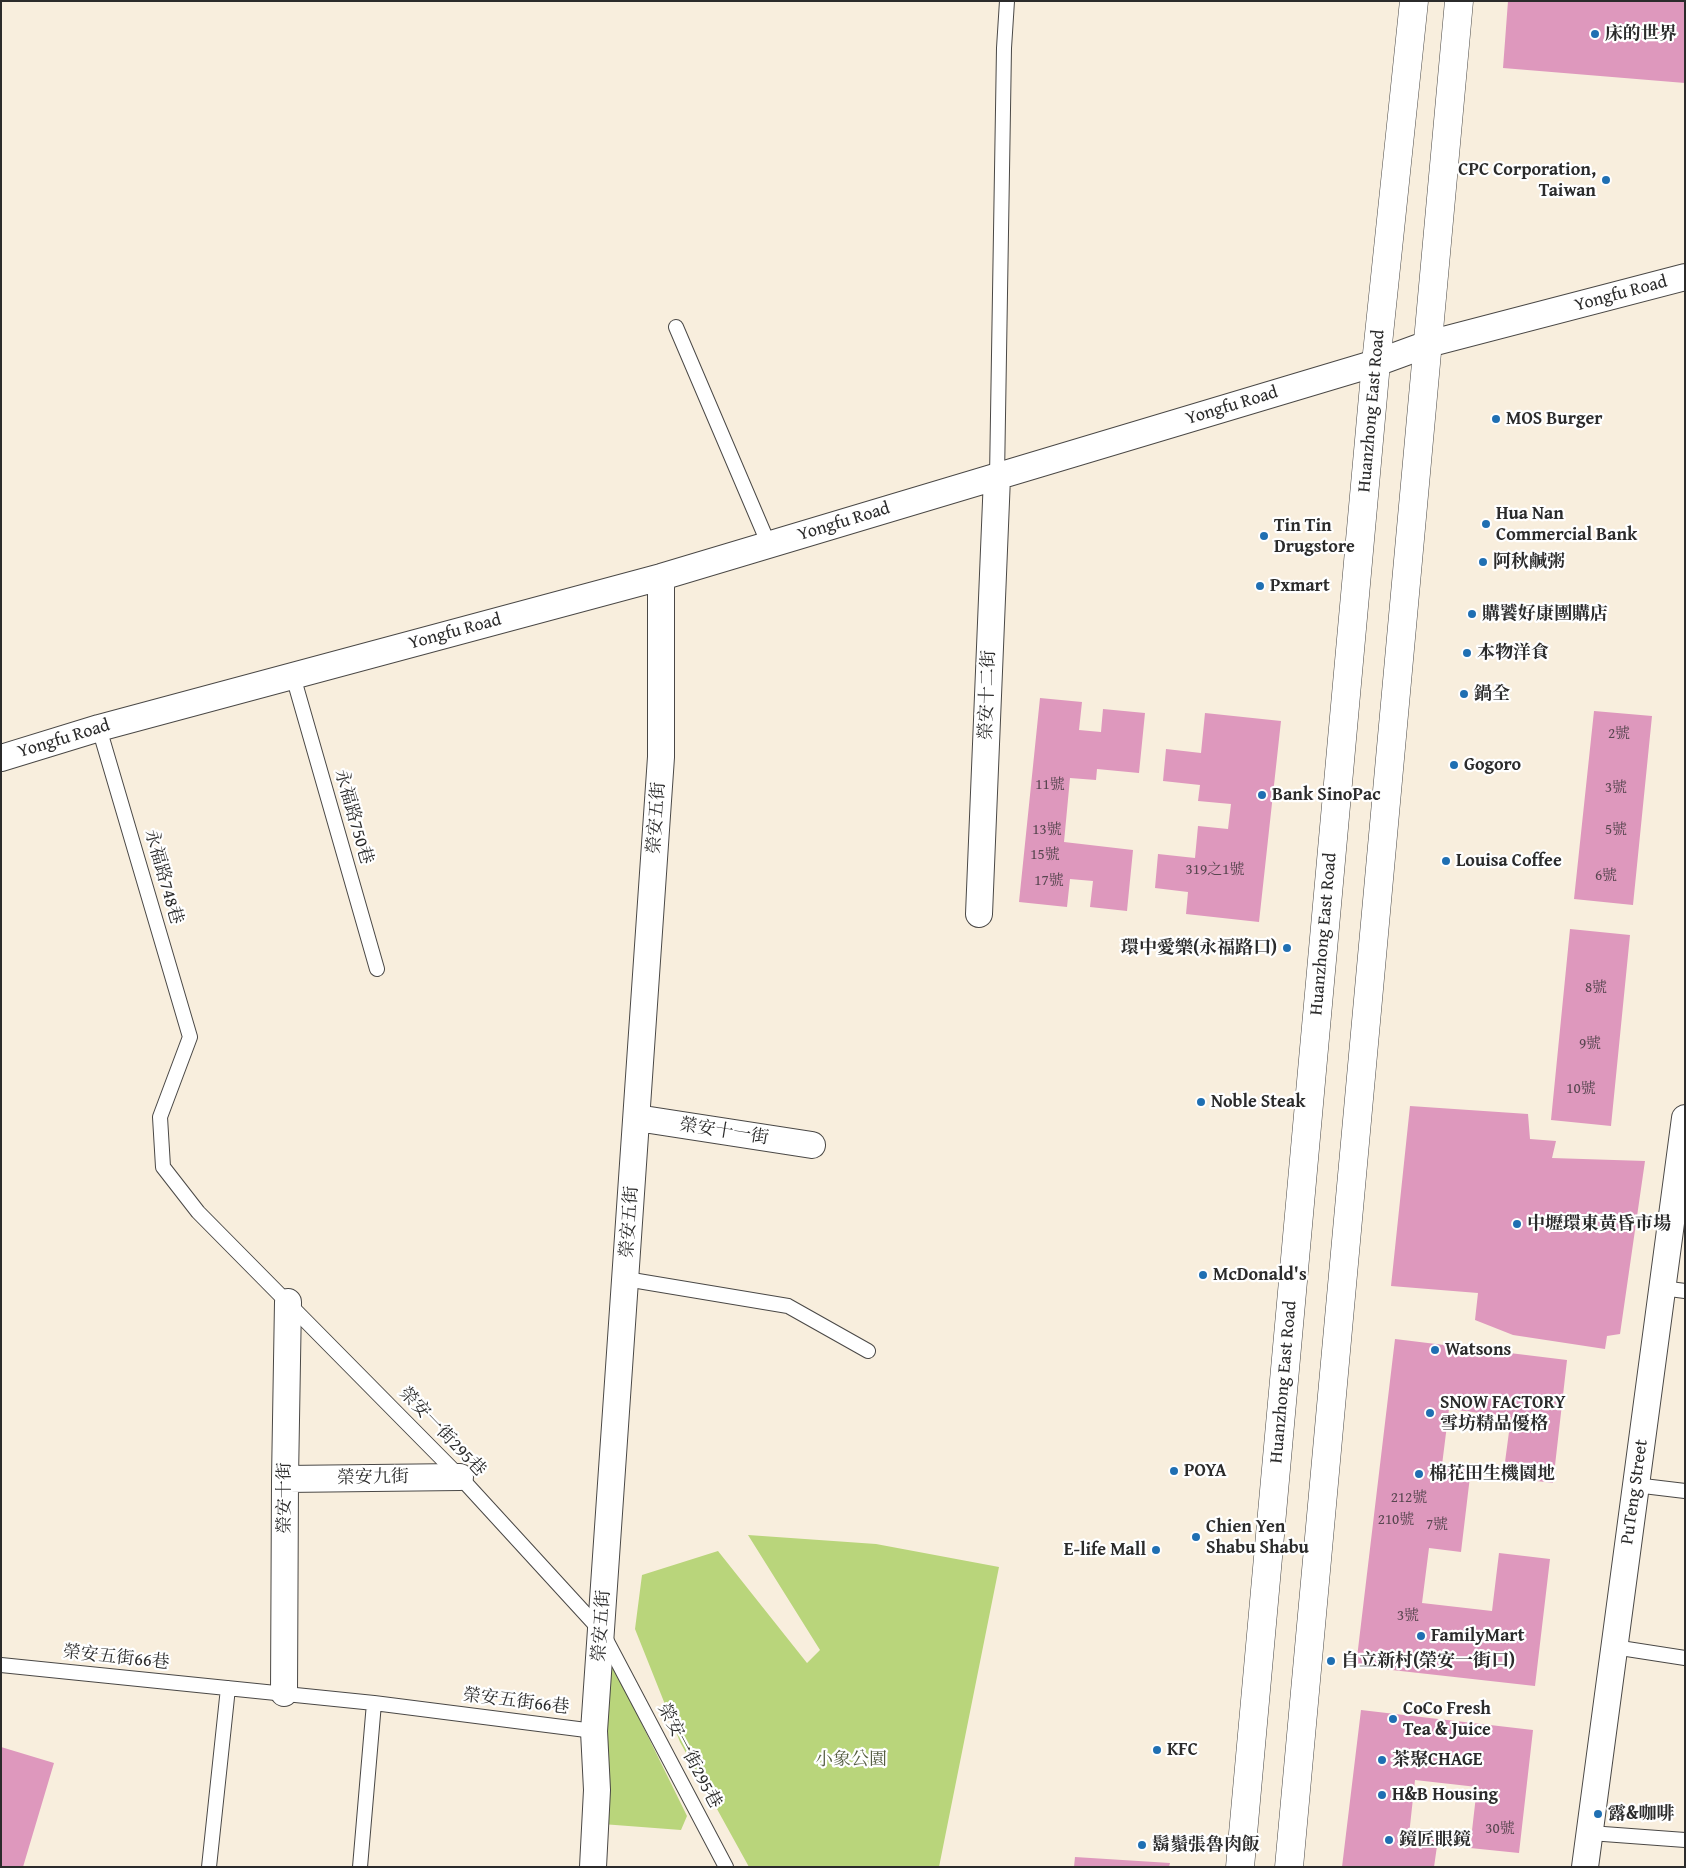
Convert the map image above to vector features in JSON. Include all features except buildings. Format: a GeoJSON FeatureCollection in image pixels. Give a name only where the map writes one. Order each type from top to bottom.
{"type":"FeatureCollection","features":[{"type":"Feature","properties":{"kind":"street","name":"Huanzhong East Road"},"geometry":{"type":"LineString","coordinates":[[1240,1867],[1376,363],[1414,1]]}},
{"type":"Feature","properties":{"kind":"street"},"geometry":{"type":"LineString","coordinates":[[1289,1867],[1459,1]]}},
{"type":"Feature","properties":{"kind":"street","name":"Yongfu Road"},"geometry":{"type":"LineString","coordinates":[[1,758],[99,728],[661,577],[1376,363],[1428,344],[1685,277]]}},
{"type":"Feature","properties":{"kind":"street","name":"榮安十二街"},"geometry":{"type":"LineString","coordinates":[[979,914],[996,477]]}},
{"type":"Feature","properties":{"kind":"street","name":"榮安五街"},"geometry":{"type":"LineString","coordinates":[[593,1867],[597,1790],[594,1731],[662,757],[661,577]]}},
{"type":"Feature","properties":{"kind":"street","name":"榮安十一街"},"geometry":{"type":"LineString","coordinates":[[637,1118],[812,1145]]}},
{"type":"Feature","properties":{"kind":"street","name":"PuTeng Street"},"geometry":{"type":"LineString","coordinates":[[1585,1867],[1636,1486],[1674,1289],[1685,1118]]}},
{"type":"Feature","properties":{"kind":"street","name":"榮安十街"},"geometry":{"type":"LineString","coordinates":[[284,1694],[284,1479],[288,1302]]}},
{"type":"Feature","properties":{"kind":"street","name":"榮安九街"},"geometry":{"type":"LineString","coordinates":[[284,1479],[460,1477]]}},
{"type":"Feature","properties":{"kind":"lane"},"geometry":{"type":"LineString","coordinates":[[996,477],[1004,48],[1007,1]]}},
{"type":"Feature","properties":{"kind":"lane"},"geometry":{"type":"LineString","coordinates":[[676,327],[769,544]]}},
{"type":"Feature","properties":{"kind":"lane","name":"永福路750巷"},"geometry":{"type":"LineString","coordinates":[[293,676],[377,969]]}},
{"type":"Feature","properties":{"kind":"lane","name":"永福路748巷"},"geometry":{"type":"LineString","coordinates":[[99,728],[190,1037]]}},
{"type":"Feature","properties":{"kind":"lane","name":"榮安一街295巷"},"geometry":{"type":"LineString","coordinates":[[190,1037],[160,1117],[162,1167],[198,1212],[460,1477],[602,1632],[726,1867]]}},
{"type":"Feature","properties":{"kind":"lane"},"geometry":{"type":"LineString","coordinates":[[626,1279],[788,1306],[868,1351]]}},
{"type":"Feature","properties":{"kind":"lane"},"geometry":{"type":"LineString","coordinates":[[1636,1486],[1685,1491]]}},
{"type":"Feature","properties":{"kind":"lane"},"geometry":{"type":"LineString","coordinates":[[1614,1647],[1685,1658]]}},
{"type":"Feature","properties":{"kind":"lane","name":"榮安五街66巷"},"geometry":{"type":"LineString","coordinates":[[1,1665],[374,1703],[594,1731]]}},
{"type":"Feature","properties":{"kind":"lane"},"geometry":{"type":"LineString","coordinates":[[210,1867],[228,1688]]}},
{"type":"Feature","properties":{"kind":"lane"},"geometry":{"type":"LineString","coordinates":[[360,1867],[374,1703]]}},
{"type":"Feature","properties":{"kind":"lane"},"geometry":{"type":"LineString","coordinates":[[1590,1833],[1685,1840]]}},
{"type":"Feature","properties":{"kind":"green space","name":"小象公園"},"geometry":{"type":"Polygon","coordinates":[[[748,1535],[876,1544],[999,1567],[939,1867],[749,1867],[680,1742],[635,1629],[642,1575],[718,1551],[807,1663],[820,1650],[748,1535]]]}},
{"type":"Feature","properties":{"kind":"green space"},"geometry":{"type":"Polygon","coordinates":[[[606,1651],[687,1816],[681,1830],[602,1824],[606,1651]]]}},
{"type":"Feature","properties":{"kind":"place","name":"床的世界"},"geometry":{"type":"Point","coordinates":[1595,34]}},
{"type":"Feature","properties":{"kind":"place","name":"CPC Corporation, Taiwan"},"geometry":{"type":"Point","coordinates":[1606,180]}},
{"type":"Feature","properties":{"kind":"place","name":"MOS Burger"},"geometry":{"type":"Point","coordinates":[1496,419]}},
{"type":"Feature","properties":{"kind":"place","name":"Hua Nan Commercial Bank"},"geometry":{"type":"Point","coordinates":[1486,524]}},
{"type":"Feature","properties":{"kind":"place","name":"Tin Tin Drugstore"},"geometry":{"type":"Point","coordinates":[1264,536]}},
{"type":"Feature","properties":{"kind":"place","name":"阿秋鹹粥"},"geometry":{"type":"Point","coordinates":[1483,562]}},
{"type":"Feature","properties":{"kind":"place","name":"Pxmart"},"geometry":{"type":"Point","coordinates":[1260,586]}},
{"type":"Feature","properties":{"kind":"place","name":"購饕好康團購店"},"geometry":{"type":"Point","coordinates":[1472,614]}},
{"type":"Feature","properties":{"kind":"place","name":"本物洋食"},"geometry":{"type":"Point","coordinates":[1467,653]}},
{"type":"Feature","properties":{"kind":"place","name":"鍋全"},"geometry":{"type":"Point","coordinates":[1464,694]}},
{"type":"Feature","properties":{"kind":"place","name":"Gogoro"},"geometry":{"type":"Point","coordinates":[1454,765]}},
{"type":"Feature","properties":{"kind":"place","name":"Bank SinoPac"},"geometry":{"type":"Point","coordinates":[1262,795]}},
{"type":"Feature","properties":{"kind":"place","name":"Louisa Coffee"},"geometry":{"type":"Point","coordinates":[1446,861]}},
{"type":"Feature","properties":{"kind":"place","name":"環中愛樂(永福路口)"},"geometry":{"type":"Point","coordinates":[1287,948]}},
{"type":"Feature","properties":{"kind":"place","name":"Noble Steak"},"geometry":{"type":"Point","coordinates":[1201,1102]}},
{"type":"Feature","properties":{"kind":"place","name":"中壢環東黃昏市場"},"geometry":{"type":"Point","coordinates":[1517,1224]}},
{"type":"Feature","properties":{"kind":"place","name":"McDonald's"},"geometry":{"type":"Point","coordinates":[1203,1275]}},
{"type":"Feature","properties":{"kind":"place","name":"Watsons"},"geometry":{"type":"Point","coordinates":[1435,1350]}},
{"type":"Feature","properties":{"kind":"place","name":"SNOW FACTORY 雪坊精品優格"},"geometry":{"type":"Point","coordinates":[1430,1413]}},
{"type":"Feature","properties":{"kind":"place","name":"POYA"},"geometry":{"type":"Point","coordinates":[1174,1471]}},
{"type":"Feature","properties":{"kind":"place","name":"棉花田生機園地"},"geometry":{"type":"Point","coordinates":[1419,1474]}},
{"type":"Feature","properties":{"kind":"place","name":"Chien Yen Shabu Shabu"},"geometry":{"type":"Point","coordinates":[1196,1537]}},
{"type":"Feature","properties":{"kind":"place","name":"E-life Mall"},"geometry":{"type":"Point","coordinates":[1156,1550]}},
{"type":"Feature","properties":{"kind":"place","name":"FamilyMart"},"geometry":{"type":"Point","coordinates":[1421,1636]}},
{"type":"Feature","properties":{"kind":"place","name":"自立新村(榮安一街口)"},"geometry":{"type":"Point","coordinates":[1331,1661]}},
{"type":"Feature","properties":{"kind":"place","name":"CoCo Fresh Tea & Juice"},"geometry":{"type":"Point","coordinates":[1393,1719]}},
{"type":"Feature","properties":{"kind":"place","name":"KFC"},"geometry":{"type":"Point","coordinates":[1157,1750]}},
{"type":"Feature","properties":{"kind":"place","name":"茶聚CHAGE"},"geometry":{"type":"Point","coordinates":[1382,1760]}},
{"type":"Feature","properties":{"kind":"place","name":"H&B Housing"},"geometry":{"type":"Point","coordinates":[1382,1795]}},
{"type":"Feature","properties":{"kind":"place","name":"露&咖啡"},"geometry":{"type":"Point","coordinates":[1598,1814]}},
{"type":"Feature","properties":{"kind":"place","name":"鏡匠眼鏡"},"geometry":{"type":"Point","coordinates":[1389,1840]}},
{"type":"Feature","properties":{"kind":"place","name":"鬍鬚張魯肉飯"},"geometry":{"type":"Point","coordinates":[1142,1845]}}]}
